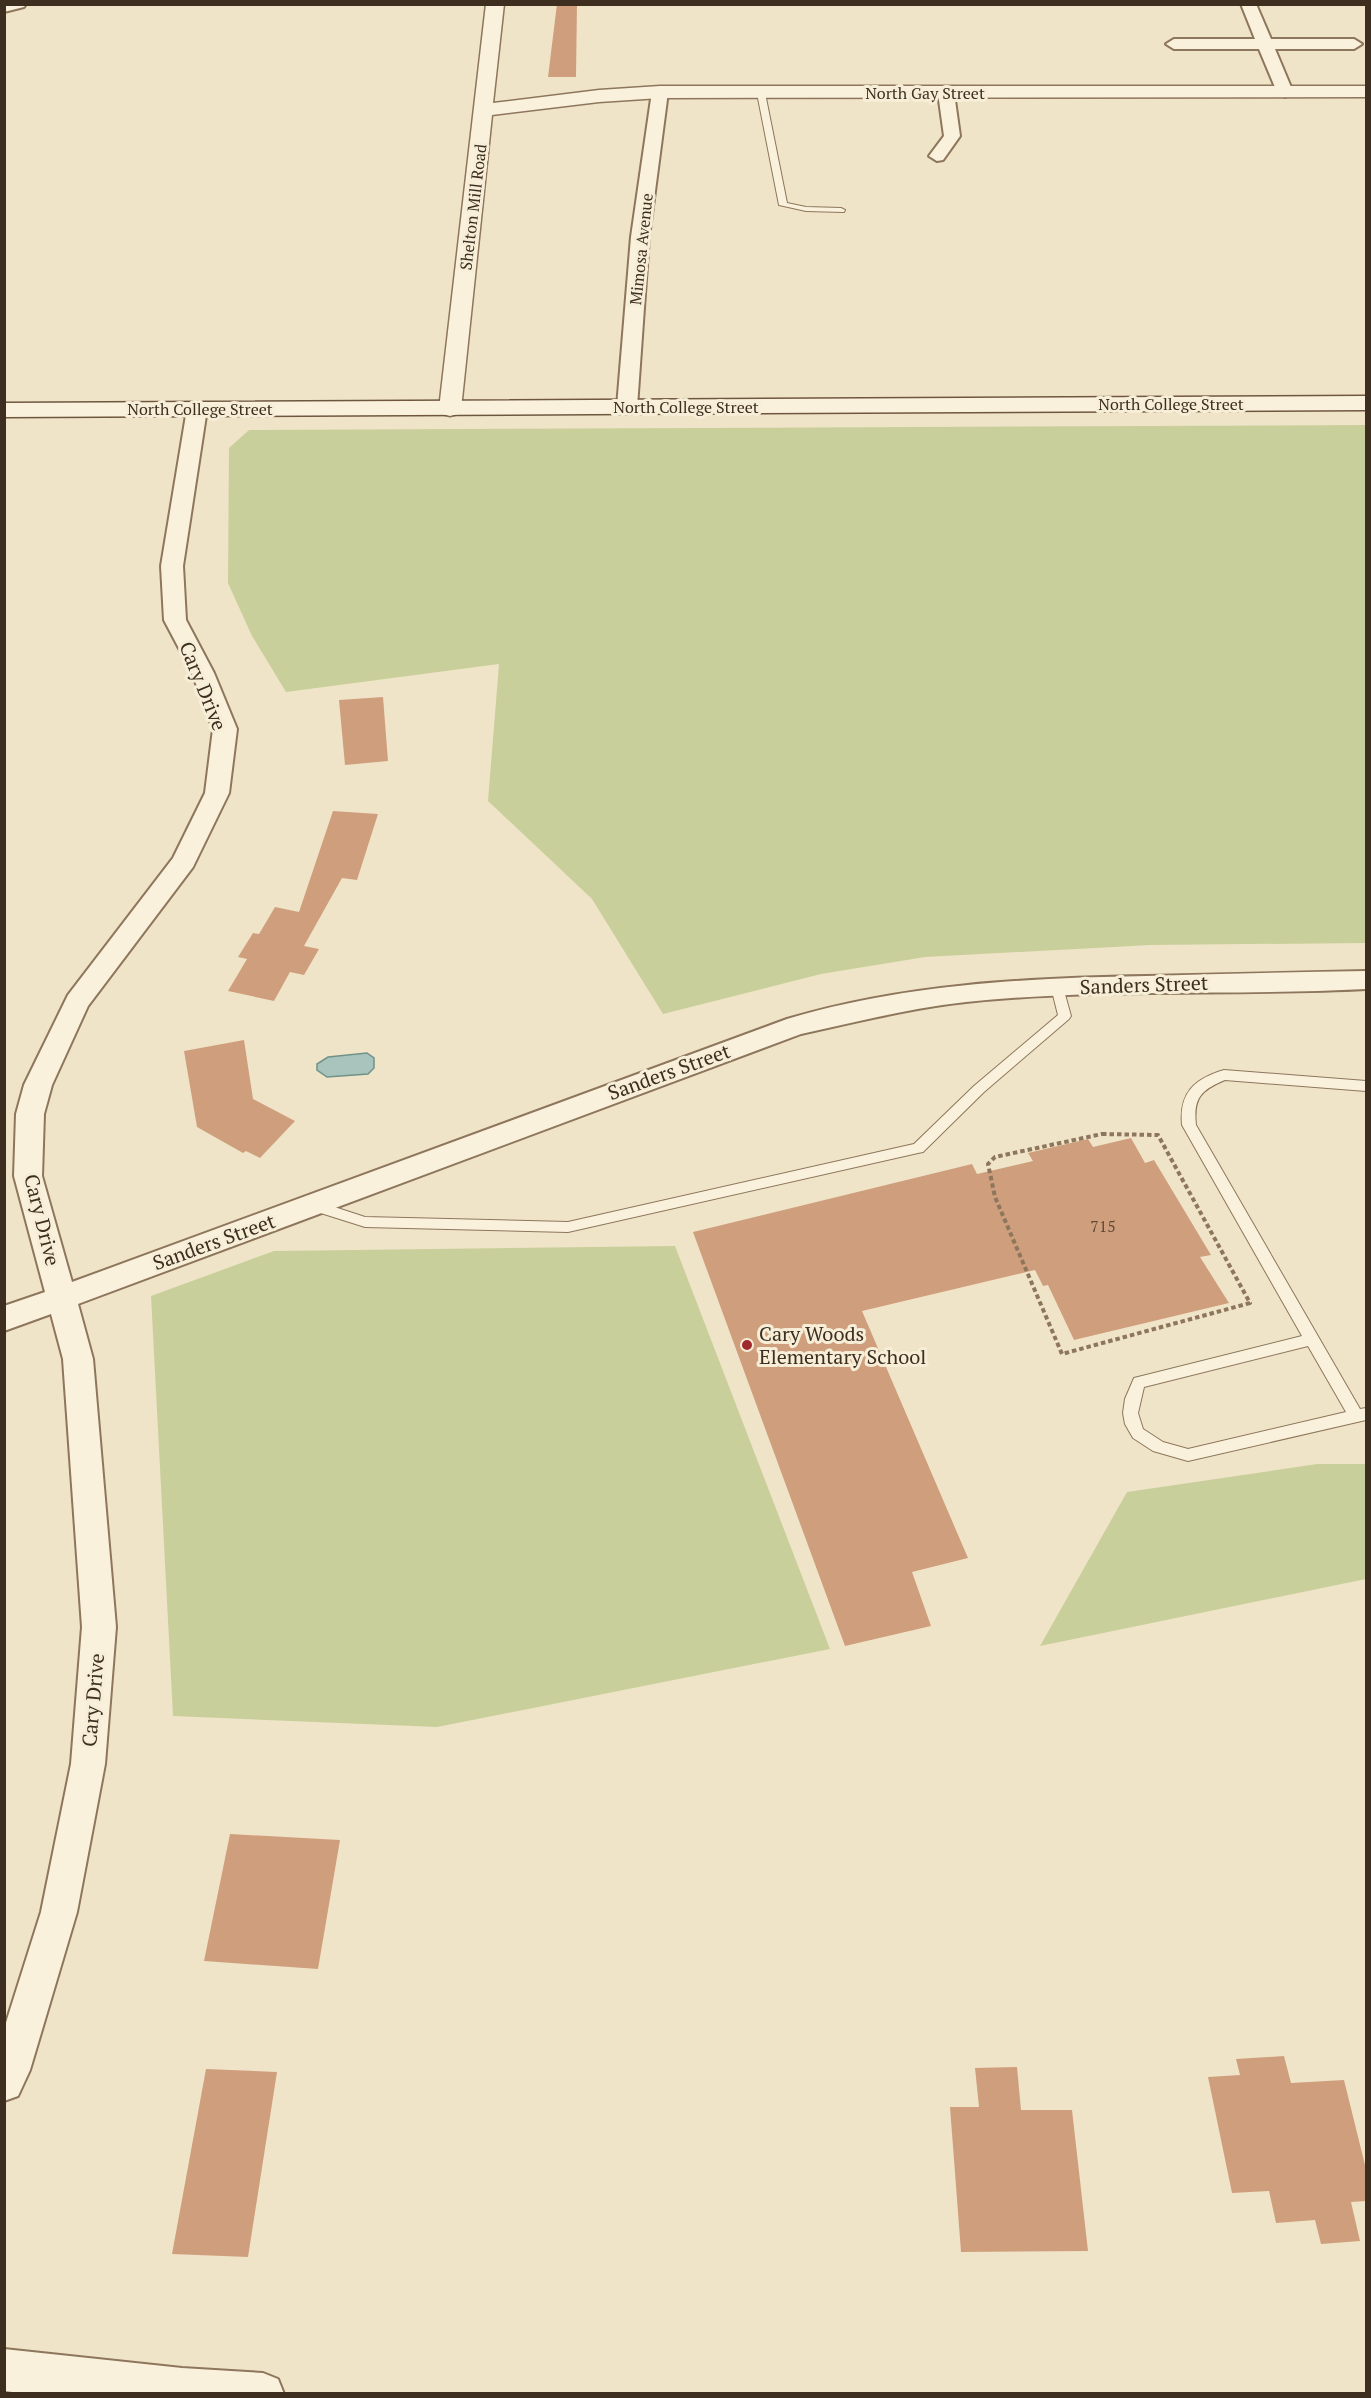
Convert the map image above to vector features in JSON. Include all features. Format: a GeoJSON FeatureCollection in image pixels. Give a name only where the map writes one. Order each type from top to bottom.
{"type":"FeatureCollection","features":[{"type":"Feature","properties":{"kind":"street"},"geometry":{"type":"LineString","coordinates":[[4,8],[19,4]]}},
{"type":"Feature","properties":{"kind":"street","name":"Shelton Mill Road"},"geometry":{"type":"LineString","coordinates":[[450,409],[495,4]]}},
{"type":"Feature","properties":{"kind":"street"},"geometry":{"type":"LineString","coordinates":[[1248,4],[1285,92]]}},
{"type":"Feature","properties":{"kind":"street"},"geometry":{"type":"LineString","coordinates":[[1174,44],[1354,44]]}},
{"type":"Feature","properties":{"kind":"street","name":"North Gay Street"},"geometry":{"type":"LineString","coordinates":[[484,110],[599,96],[660,92],[1366,92]]}},
{"type":"Feature","properties":{"kind":"street","name":"Mimosa Avenue"},"geometry":{"type":"LineString","coordinates":[[627,407],[640,237],[660,92]]}},
{"type":"Feature","properties":{"kind":"street"},"geometry":{"type":"LineString","coordinates":[[937,156],[952,136],[946,93]]}},
{"type":"Feature","properties":{"kind":"street","name":"North College Street"},"geometry":{"type":"LineString","coordinates":[[4,410],[1366,403]]}},
{"type":"Feature","properties":{"kind":"street","name":"Cary Drive"},"geometry":{"type":"LineString","coordinates":[[4,2082],[11,2070],[59,1912],[87,1764],[99,1627],[78,1359],[28,1176],[30,1114],[38,1085],[77,1002],[184,861],[217,793],[225,729],[203,673],[175,620],[172,566],[197,409]]}},
{"type":"Feature","properties":{"kind":"street","name":"Sanders Street"},"geometry":{"type":"LineString","coordinates":[[4,1319],[796,1026],[891,1004],[966,993],[1057,987],[1366,980]]}},
{"type":"Feature","properties":{"kind":"street"},"geometry":{"type":"LineString","coordinates":[[4,2370],[182,2389],[263,2394]]}},
{"type":"Feature","properties":{"kind":"lane"},"geometry":{"type":"LineString","coordinates":[[761,93],[783,205],[806,209],[841,210]]}},
{"type":"Feature","properties":{"kind":"lane"},"geometry":{"type":"LineString","coordinates":[[313,1205],[365,1222],[568,1227],[918,1148],[979,1089],[1065,1016],[1057,987]]}},
{"type":"Feature","properties":{"kind":"lane"},"geometry":{"type":"LineString","coordinates":[[1312,1339],[1139,1382],[1132,1396],[1130,1411],[1132,1428],[1149,1443],[1168,1451],[1188,1455],[1361,1415],[1312,1339],[1190,1125],[1187,1109],[1192,1095],[1205,1082],[1224,1075],[1366,1086]]}},
{"type":"Feature","properties":{"kind":"path"},"geometry":{"type":"LineString","coordinates":[[1102,1134],[1158,1135],[1250,1303],[1062,1354],[995,1197],[988,1164],[996,1157],[1057,1144],[1102,1134]]}},
{"type":"Feature","properties":{"kind":"green space"},"geometry":{"type":"Polygon","coordinates":[[[1366,425],[1366,943],[1151,945],[925,957],[821,974],[663,1014],[592,899],[488,801],[499,664],[286,692],[252,636],[228,583],[229,448],[249,430],[1366,425]]]}},
{"type":"Feature","properties":{"kind":"green space"},"geometry":{"type":"Polygon","coordinates":[[[675,1246],[830,1649],[437,1727],[173,1716],[151,1296],[274,1251],[675,1246]]]}},
{"type":"Feature","properties":{"kind":"green space"},"geometry":{"type":"Polygon","coordinates":[[[1317,1464],[1366,1464],[1366,1579],[1040,1646],[1127,1492],[1317,1464]]]}},
{"type":"Feature","properties":{"kind":"water"},"geometry":{"type":"Polygon","coordinates":[[[367,1053],[374,1058],[374,1068],[368,1074],[327,1077],[317,1070],[317,1064],[328,1057],[367,1053]]]}},
{"type":"Feature","properties":{"kind":"building"},"geometry":{"type":"Polygon","coordinates":[[[557,4],[577,4],[576,77],[548,77],[557,4]]]}},
{"type":"Feature","properties":{"kind":"building"},"geometry":{"type":"Polygon","coordinates":[[[383,697],[388,761],[345,765],[339,700],[383,697]]]}},
{"type":"Feature","properties":{"kind":"building"},"geometry":{"type":"Polygon","coordinates":[[[333,811],[378,814],[357,880],[342,878],[304,946],[319,949],[304,975],[290,972],[274,1001],[228,991],[247,959],[238,957],[253,933],[259,934],[275,907],[299,912],[333,811]]]}},
{"type":"Feature","properties":{"kind":"building"},"geometry":{"type":"Polygon","coordinates":[[[244,1040],[253,1099],[295,1121],[260,1158],[246,1151],[243,1153],[197,1127],[184,1051],[244,1040]]]}},
{"type":"Feature","properties":{"kind":"building"},"geometry":{"type":"Polygon","coordinates":[[[1131,1138],[1145,1163],[1154,1160],[1211,1255],[1200,1257],[1229,1303],[1074,1340],[1048,1285],[1043,1286],[1035,1270],[862,1311],[968,1558],[912,1572],[931,1626],[845,1646],[693,1232],[972,1164],[977,1174],[1033,1161],[1028,1153],[1088,1139],[1093,1147],[1131,1138]]]}},
{"type":"Feature","properties":{"kind":"building"},"geometry":{"type":"Polygon","coordinates":[[[230,1834],[340,1840],[318,1969],[204,1961],[230,1834]]]}},
{"type":"Feature","properties":{"kind":"building"},"geometry":{"type":"Polygon","coordinates":[[[1284,2056],[1291,2083],[1344,2080],[1366,2169],[1366,2201],[1351,2202],[1360,2241],[1321,2244],[1315,2220],[1276,2223],[1269,2191],[1232,2193],[1208,2077],[1240,2075],[1236,2059],[1284,2056]]]}},
{"type":"Feature","properties":{"kind":"building"},"geometry":{"type":"Polygon","coordinates":[[[1017,2067],[1021,2110],[1072,2110],[1088,2251],[961,2252],[950,2107],[979,2107],[975,2068],[1017,2067]]]}},
{"type":"Feature","properties":{"kind":"building"},"geometry":{"type":"Polygon","coordinates":[[[206,2069],[277,2072],[248,2257],[172,2254],[206,2069]]]}},
{"type":"Feature","properties":{"kind":"place","name":"Cary Woods Elementary School"},"geometry":{"type":"Point","coordinates":[747,1345]}}]}
